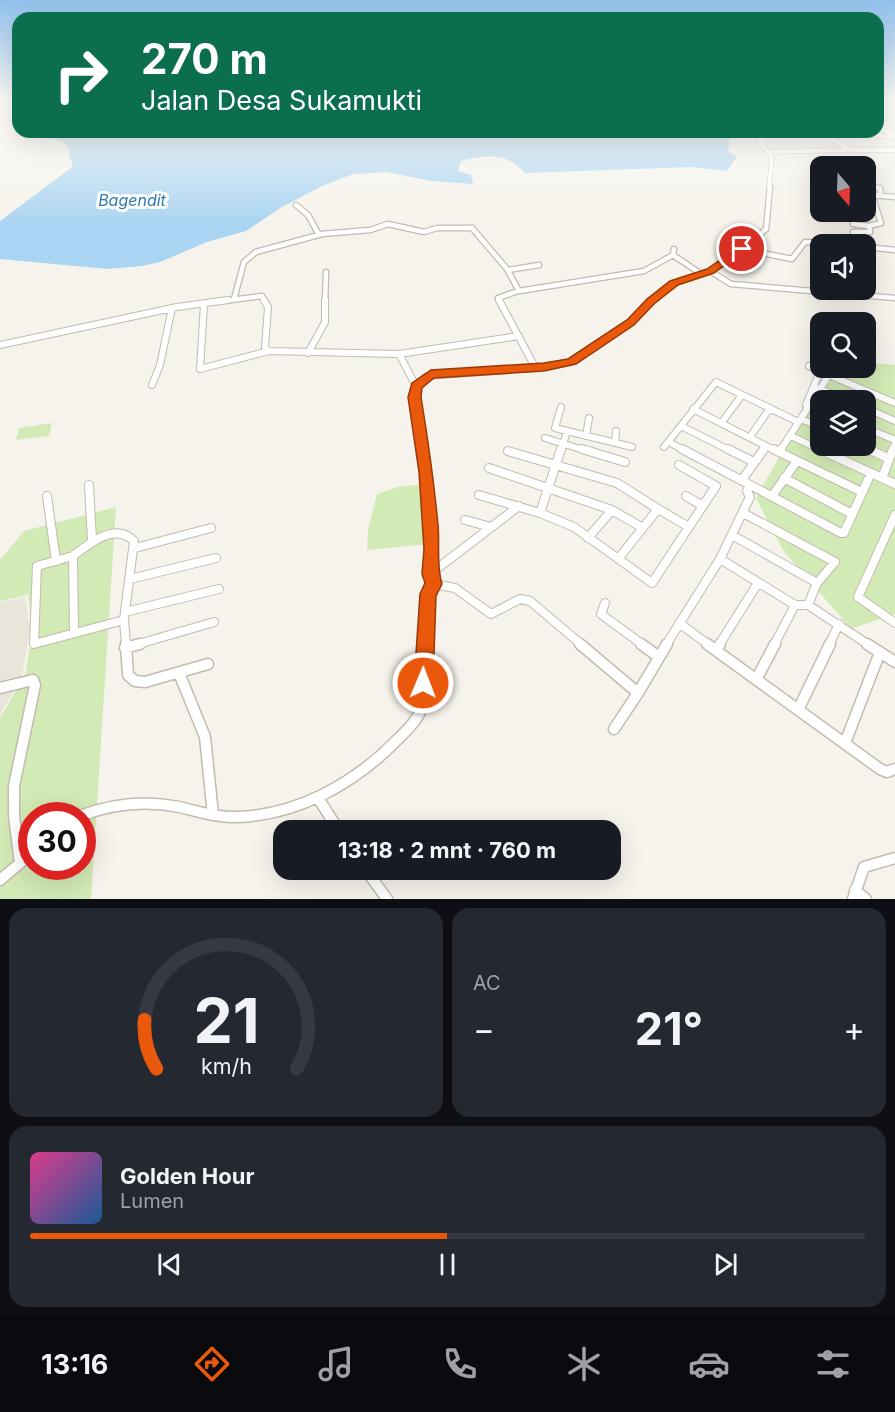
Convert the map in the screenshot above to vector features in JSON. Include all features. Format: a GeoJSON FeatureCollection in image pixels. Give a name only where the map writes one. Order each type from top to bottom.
{"type":"FeatureCollection","features":[{"type":"Feature","properties":{"kind":"street"},"geometry":{"type":"LineString","coordinates":[[434,584],[430,574],[432,549],[426,472],[414,397],[416,386],[431,374],[558,365],[585,355],[630,322],[674,283],[710,271],[742,249],[766,229],[769,222],[770,175],[773,164],[761,143]]}},
{"type":"Feature","properties":{"kind":"street"},"geometry":{"type":"LineString","coordinates":[[837,143],[848,150]]}},
{"type":"Feature","properties":{"kind":"street"},"geometry":{"type":"LineString","coordinates":[[768,152],[895,149]]}},
{"type":"Feature","properties":{"kind":"street"},"geometry":{"type":"LineString","coordinates":[[876,187],[880,188],[881,195]]}},
{"type":"Feature","properties":{"kind":"street"},"geometry":{"type":"LineString","coordinates":[[853,224],[869,226],[881,223],[872,195],[895,197]]}},
{"type":"Feature","properties":{"kind":"street"},"geometry":{"type":"LineString","coordinates":[[296,205],[308,215],[319,235]]}},
{"type":"Feature","properties":{"kind":"street"},"geometry":{"type":"LineString","coordinates":[[234,299],[244,262],[249,256],[319,235],[370,230],[388,224],[424,232],[435,228],[472,228],[508,270],[518,291]]}},
{"type":"Feature","properties":{"kind":"street"},"geometry":{"type":"LineString","coordinates":[[854,234],[853,232],[870,232],[869,226]]}},
{"type":"Feature","properties":{"kind":"street"},"geometry":{"type":"LineString","coordinates":[[794,268],[792,259],[805,242],[810,242]]}},
{"type":"Feature","properties":{"kind":"street"},"geometry":{"type":"LineString","coordinates":[[876,248],[895,250]]}},
{"type":"Feature","properties":{"kind":"street"},"geometry":{"type":"LineString","coordinates":[[742,249],[792,259]]}},
{"type":"Feature","properties":{"kind":"street"},"geometry":{"type":"LineString","coordinates":[[535,367],[498,298],[518,291],[568,285],[644,271],[673,252],[700,273]]}},
{"type":"Feature","properties":{"kind":"street"},"geometry":{"type":"LineString","coordinates":[[508,270],[539,265]]}},
{"type":"Feature","properties":{"kind":"street"},"geometry":{"type":"LineString","coordinates":[[710,271],[731,284],[895,298]]}},
{"type":"Feature","properties":{"kind":"street"},"geometry":{"type":"LineString","coordinates":[[308,353],[325,322],[326,272]]}},
{"type":"Feature","properties":{"kind":"street"},"geometry":{"type":"LineString","coordinates":[[0,345],[172,308],[264,297],[268,307],[265,348],[269,351]]}},
{"type":"Feature","properties":{"kind":"street"},"geometry":{"type":"LineString","coordinates":[[204,304],[200,369],[269,351],[399,354],[412,350],[471,345],[519,336]]}},
{"type":"Feature","properties":{"kind":"street"},"geometry":{"type":"LineString","coordinates":[[152,385],[162,364],[166,325],[172,308]]}},
{"type":"Feature","properties":{"kind":"street"},"geometry":{"type":"LineString","coordinates":[[399,354],[404,357],[408,373],[416,386]]}},
{"type":"Feature","properties":{"kind":"street"},"geometry":{"type":"LineString","coordinates":[[817,388],[819,378]]}},
{"type":"Feature","properties":{"kind":"street"},"geometry":{"type":"LineString","coordinates":[[779,452],[791,436],[817,388],[826,378]]}},
{"type":"Feature","properties":{"kind":"street"},"geometry":{"type":"LineString","coordinates":[[836,378],[895,403]]}},
{"type":"Feature","properties":{"kind":"street"},"geometry":{"type":"LineString","coordinates":[[810,424],[716,382],[666,444],[742,480],[841,533],[844,532],[871,473]]}},
{"type":"Feature","properties":{"kind":"street"},"geometry":{"type":"LineString","coordinates":[[817,388],[822,390]]}},
{"type":"Feature","properties":{"kind":"street"},"geometry":{"type":"LineString","coordinates":[[722,422],[742,395]]}},
{"type":"Feature","properties":{"kind":"street"},"geometry":{"type":"LineString","coordinates":[[561,407],[555,428],[632,447]]}},
{"type":"Feature","properties":{"kind":"street"},"geometry":{"type":"LineString","coordinates":[[750,437],[770,408]]}},
{"type":"Feature","properties":{"kind":"street"},"geometry":{"type":"LineString","coordinates":[[693,409],[862,492]]}},
{"type":"Feature","properties":{"kind":"street"},"geometry":{"type":"LineString","coordinates":[[876,412],[895,420]]}},
{"type":"Feature","properties":{"kind":"street"},"geometry":{"type":"LineString","coordinates":[[586,436],[589,418]]}},
{"type":"Feature","properties":{"kind":"street"},"geometry":{"type":"LineString","coordinates":[[681,426],[754,462]]}},
{"type":"Feature","properties":{"kind":"street"},"geometry":{"type":"LineString","coordinates":[[615,443],[616,430]]}},
{"type":"Feature","properties":{"kind":"street"},"geometry":{"type":"LineString","coordinates":[[540,513],[567,431]]}},
{"type":"Feature","properties":{"kind":"street"},"geometry":{"type":"LineString","coordinates":[[876,433],[895,442],[882,478]]}},
{"type":"Feature","properties":{"kind":"street"},"geometry":{"type":"LineString","coordinates":[[791,436],[895,484]]}},
{"type":"Feature","properties":{"kind":"street"},"geometry":{"type":"LineString","coordinates":[[545,438],[626,462]]}},
{"type":"Feature","properties":{"kind":"street"},"geometry":{"type":"LineString","coordinates":[[742,480],[766,446]]}},
{"type":"Feature","properties":{"kind":"street"},"geometry":{"type":"LineString","coordinates":[[508,451],[617,483],[689,527]]}},
{"type":"Feature","properties":{"kind":"street"},"geometry":{"type":"LineString","coordinates":[[876,453],[888,458]]}},
{"type":"Feature","properties":{"kind":"street"},"geometry":{"type":"LineString","coordinates":[[772,496],[797,461]]}},
{"type":"Feature","properties":{"kind":"street"},"geometry":{"type":"LineString","coordinates":[[479,495],[540,513],[574,527],[652,583],[716,486],[679,465]]}},
{"type":"Feature","properties":{"kind":"street"},"geometry":{"type":"LineString","coordinates":[[489,468],[612,510],[643,528]]}},
{"type":"Feature","properties":{"kind":"street"},"geometry":{"type":"LineString","coordinates":[[784,478],[852,514]]}},
{"type":"Feature","properties":{"kind":"street"},"geometry":{"type":"LineString","coordinates":[[89,485],[92,540]]}},
{"type":"Feature","properties":{"kind":"street"},"geometry":{"type":"LineString","coordinates":[[750,485],[747,491],[750,497]]}},
{"type":"Feature","properties":{"kind":"street"},"geometry":{"type":"LineString","coordinates":[[750,497],[756,496],[759,490]]}},
{"type":"Feature","properties":{"kind":"street"},"geometry":{"type":"LineString","coordinates":[[47,496],[56,561]]}},
{"type":"Feature","properties":{"kind":"street"},"geometry":{"type":"LineString","coordinates":[[686,496],[703,506]]}},
{"type":"Feature","properties":{"kind":"street"},"geometry":{"type":"LineString","coordinates":[[614,729],[639,693],[679,623],[720,559],[750,497]]}},
{"type":"Feature","properties":{"kind":"street"},"geometry":{"type":"LineString","coordinates":[[430,574],[519,506]]}},
{"type":"Feature","properties":{"kind":"street"},"geometry":{"type":"LineString","coordinates":[[618,559],[658,509]]}},
{"type":"Feature","properties":{"kind":"street"},"geometry":{"type":"LineString","coordinates":[[588,538],[612,510]]}},
{"type":"Feature","properties":{"kind":"street"},"geometry":{"type":"LineString","coordinates":[[743,513],[835,562],[817,583],[808,605]]}},
{"type":"Feature","properties":{"kind":"street"},"geometry":{"type":"LineString","coordinates":[[895,515],[892,529],[858,597],[895,623]]}},
{"type":"Feature","properties":{"kind":"street"},"geometry":{"type":"LineString","coordinates":[[465,520],[491,527]]}},
{"type":"Feature","properties":{"kind":"street"},"geometry":{"type":"LineString","coordinates":[[135,548],[211,528]]}},
{"type":"Feature","properties":{"kind":"street"},"geometry":{"type":"LineString","coordinates":[[208,664],[145,682],[135,681],[128,675],[125,616],[135,548],[131,536],[122,533],[92,540],[73,556],[37,566],[34,644],[125,616],[219,589]]}},
{"type":"Feature","properties":{"kind":"street"},"geometry":{"type":"LineString","coordinates":[[732,535],[817,583]]}},
{"type":"Feature","properties":{"kind":"street"},"geometry":{"type":"LineString","coordinates":[[73,556],[74,633]]}},
{"type":"Feature","properties":{"kind":"street"},"geometry":{"type":"LineString","coordinates":[[130,579],[216,558]]}},
{"type":"Feature","properties":{"kind":"street"},"geometry":{"type":"LineString","coordinates":[[720,559],[795,605],[808,605],[895,662]]}},
{"type":"Feature","properties":{"kind":"street"},"geometry":{"type":"LineString","coordinates":[[717,649],[758,583]]}},
{"type":"Feature","properties":{"kind":"street"},"geometry":{"type":"LineString","coordinates":[[434,584],[458,587],[484,612],[491,614],[520,599],[530,601],[639,693]]}},
{"type":"Feature","properties":{"kind":"street"},"geometry":{"type":"LineString","coordinates":[[96,810],[106,806],[145,804],[172,806],[213,815],[258,815],[318,798],[363,770],[416,723],[422,707],[428,594],[434,584]]}},
{"type":"Feature","properties":{"kind":"street"},"geometry":{"type":"LineString","coordinates":[[605,603],[601,614],[659,657]]}},
{"type":"Feature","properties":{"kind":"street"},"geometry":{"type":"LineString","coordinates":[[757,678],[795,605]]}},
{"type":"Feature","properties":{"kind":"street"},"geometry":{"type":"LineString","coordinates":[[125,648],[214,622]]}},
{"type":"Feature","properties":{"kind":"street"},"geometry":{"type":"LineString","coordinates":[[679,623],[880,769],[887,772],[895,769]]}},
{"type":"Feature","properties":{"kind":"street"},"geometry":{"type":"LineString","coordinates":[[799,708],[839,624]]}},
{"type":"Feature","properties":{"kind":"street"},"geometry":{"type":"LineString","coordinates":[[845,742],[880,652]]}},
{"type":"Feature","properties":{"kind":"street"},"geometry":{"type":"LineString","coordinates":[[179,673],[205,737],[213,815]]}},
{"type":"Feature","properties":{"kind":"street"},"geometry":{"type":"LineString","coordinates":[[0,688],[28,679],[33,680],[35,685],[21,741],[12,798],[13,826],[18,852]]}},
{"type":"Feature","properties":{"kind":"street"},"geometry":{"type":"LineString","coordinates":[[318,798],[332,820]]}},
{"type":"Feature","properties":{"kind":"street"},"geometry":{"type":"LineString","coordinates":[[866,899],[854,895],[864,867],[895,858]]}},
{"type":"Feature","properties":{"kind":"street"},"geometry":{"type":"LineString","coordinates":[[0,880],[18,865]]}},
{"type":"Feature","properties":{"kind":"street"},"geometry":{"type":"LineString","coordinates":[[373,880],[387,899]]}},
{"type":"Feature","properties":{"kind":"shaded area"},"geometry":{"type":"Polygon","coordinates":[[[25,597],[30,630],[22,676],[0,715],[0,602],[25,597]]]}},
{"type":"Feature","properties":{"kind":"green space"},"geometry":{"type":"Polygon","coordinates":[[[876,363],[895,365],[895,614],[851,629],[782,549],[756,498],[810,397],[810,456],[876,456],[876,390],[819,390],[835,378],[876,378],[876,363]]]}},
{"type":"Feature","properties":{"kind":"green space"},"geometry":{"type":"Polygon","coordinates":[[[52,423],[49,436],[16,440],[19,428],[52,423]]]}},
{"type":"Feature","properties":{"kind":"green space"},"geometry":{"type":"Polygon","coordinates":[[[424,484],[428,544],[367,550],[368,529],[377,494],[398,487],[424,484]]]}},
{"type":"Feature","properties":{"kind":"green space"},"geometry":{"type":"Polygon","coordinates":[[[116,507],[96,821],[96,802],[18,802],[18,880],[92,880],[91,899],[0,899],[0,718],[25,675],[33,629],[28,595],[0,601],[0,560],[24,531],[116,507]]]}},
{"type":"Feature","properties":{"kind":"water","name":"Bagendit"},"geometry":{"type":"Polygon","coordinates":[[[64,143],[729,143],[728,152],[737,156],[727,171],[691,167],[525,173],[510,161],[488,156],[461,161],[458,171],[471,175],[473,184],[431,181],[387,172],[353,174],[322,186],[282,207],[246,231],[207,242],[160,262],[108,269],[0,259],[0,221],[71,168],[73,165],[69,155],[70,150],[64,143]]]}},
{"type":"Feature","properties":{"kind":"route"},"geometry":{"type":"LineString","coordinates":[[423,683],[428,594],[434,584],[430,574],[432,549],[426,472],[414,397],[416,386],[431,374],[544,367],[572,362],[602,344],[674,283],[710,271],[733,258],[742,249]]}}]}
